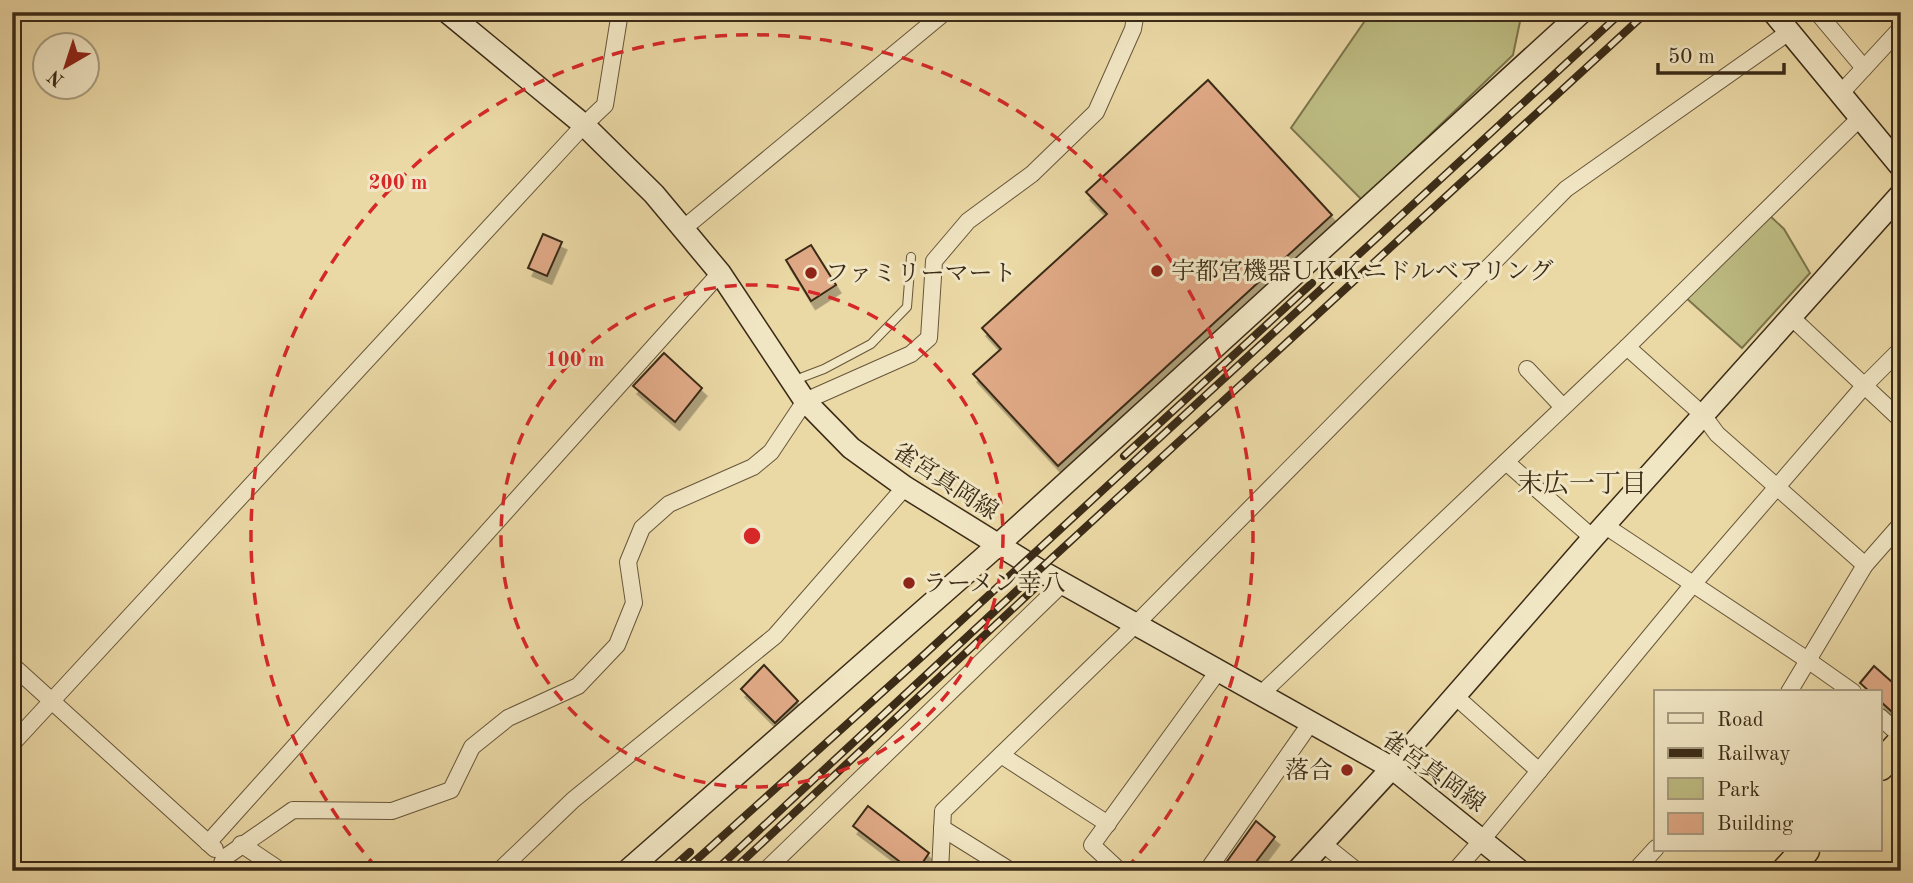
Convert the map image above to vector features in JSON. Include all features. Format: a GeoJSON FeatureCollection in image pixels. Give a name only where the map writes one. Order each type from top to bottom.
{"type":"FeatureCollection","features":[{"type":"Feature","properties":{"kind":"highway"},"geometry":{"type":"LineString","coordinates":[[1786,871],[1803,852]]}},
{"type":"Feature","properties":{"kind":"street","name":"雀宮真岡線"},"geometry":{"type":"LineString","coordinates":[[447,12],[584,125],[654,194],[720,273],[805,401],[851,448],[905,487],[998,545],[1392,768],[1520,871]]}},
{"type":"Feature","properties":{"kind":"street"},"geometry":{"type":"LineString","coordinates":[[12,744],[605,105],[620,12]]}},
{"type":"Feature","properties":{"kind":"street"},"geometry":{"type":"LineString","coordinates":[[684,228],[945,12]]}},
{"type":"Feature","properties":{"kind":"street"},"geometry":{"type":"LineString","coordinates":[[12,665],[208,843],[222,864],[241,844],[293,810],[392,811],[450,790],[472,747],[509,719],[578,686],[617,645],[635,603],[628,562],[642,528],[669,504],[754,467],[771,452],[805,401],[911,354],[929,338],[934,261],[968,221],[1032,174],[1096,113],[1133,29],[1136,12]]}},
{"type":"Feature","properties":{"kind":"street"},"geometry":{"type":"LineString","coordinates":[[627,871],[998,545],[1583,12]]}},
{"type":"Feature","properties":{"kind":"street"},"geometry":{"type":"LineString","coordinates":[[1773,12],[1901,167]]}},
{"type":"Feature","properties":{"kind":"street"},"geometry":{"type":"LineString","coordinates":[[1817,12],[1864,68]]}},
{"type":"Feature","properties":{"kind":"street"},"geometry":{"type":"LineString","coordinates":[[1842,93],[1901,28]]}},
{"type":"Feature","properties":{"kind":"street"},"geometry":{"type":"LineString","coordinates":[[940,871],[943,811],[1136,624],[1566,189],[1789,32]]}},
{"type":"Feature","properties":{"kind":"street"},"geometry":{"type":"LineString","coordinates":[[1261,694],[1627,347],[1861,117]]}},
{"type":"Feature","properties":{"kind":"street"},"geometry":{"type":"LineString","coordinates":[[1297,871],[1392,768],[1901,194]]}},
{"type":"Feature","properties":{"kind":"street"},"geometry":{"type":"LineString","coordinates":[[208,843],[720,273]]}},
{"type":"Feature","properties":{"kind":"street"},"geometry":{"type":"LineString","coordinates":[[1791,317],[1901,420]]}},
{"type":"Feature","properties":{"kind":"street"},"geometry":{"type":"LineString","coordinates":[[1627,347],[1703,415],[1717,434],[1865,565]]}},
{"type":"Feature","properties":{"kind":"street"},"geometry":{"type":"LineString","coordinates":[[1455,871],[1694,583],[1865,385],[1901,349]]}},
{"type":"Feature","properties":{"kind":"street"},"geometry":{"type":"LineString","coordinates":[[1527,369],[1563,407]]}},
{"type":"Feature","properties":{"kind":"street"},"geometry":{"type":"LineString","coordinates":[[1506,462],[1599,532],[1694,583],[1850,690]]}},
{"type":"Feature","properties":{"kind":"street"},"geometry":{"type":"LineString","coordinates":[[499,871],[573,800],[775,636],[905,487]]}},
{"type":"Feature","properties":{"kind":"street"},"geometry":{"type":"LineString","coordinates":[[1790,690],[1865,565],[1901,524]]}},
{"type":"Feature","properties":{"kind":"street"},"geometry":{"type":"LineString","coordinates":[[765,871],[1063,583]]}},
{"type":"Feature","properties":{"kind":"street"},"geometry":{"type":"LineString","coordinates":[[1120,871],[1092,845],[1219,670]]}},
{"type":"Feature","properties":{"kind":"street"},"geometry":{"type":"LineString","coordinates":[[1455,696],[1539,771]]}},
{"type":"Feature","properties":{"kind":"street"},"geometry":{"type":"LineString","coordinates":[[1207,871],[1312,721]]}},
{"type":"Feature","properties":{"kind":"street"},"geometry":{"type":"LineString","coordinates":[[1882,721],[1895,750]]}},
{"type":"Feature","properties":{"kind":"street"},"geometry":{"type":"LineString","coordinates":[[1001,755],[1108,824]]}},
{"type":"Feature","properties":{"kind":"street"},"geometry":{"type":"LineString","coordinates":[[942,828],[1011,871]]}},
{"type":"Feature","properties":{"kind":"street"},"geometry":{"type":"LineString","coordinates":[[1322,843],[1357,871]]}},
{"type":"Feature","properties":{"kind":"street"},"geometry":{"type":"LineString","coordinates":[[241,844],[281,871]]}},
{"type":"Feature","properties":{"kind":"street"},"geometry":{"type":"LineString","coordinates":[[1634,871],[1654,850]]}},
{"type":"Feature","properties":{"kind":"lane"},"geometry":{"type":"LineString","coordinates":[[792,382],[872,344],[907,307],[911,257]]}},
{"type":"Feature","properties":{"kind":"green space"},"geometry":{"type":"Polygon","coordinates":[[[1371,12],[1522,12],[1513,55],[1362,200],[1291,128],[1371,12]]]}},
{"type":"Feature","properties":{"kind":"green space"},"geometry":{"type":"Polygon","coordinates":[[[1768,214],[1784,229],[1810,273],[1742,348],[1685,297],[1768,214]]]}},
{"type":"Feature","properties":{"kind":"building","name":"宇都宮機器ＵＫＫニドルベアリング"},"geometry":{"type":"Polygon","coordinates":[[[1208,80],[1332,215],[1058,466],[973,374],[1001,349],[982,328],[1107,214],[1086,192],[1208,80]]]}},
{"type":"Feature","properties":{"kind":"building"},"geometry":{"type":"Polygon","coordinates":[[[543,234],[562,242],[547,276],[528,268],[543,234]]]}},
{"type":"Feature","properties":{"kind":"building","name":"ファミリーマート"},"geometry":{"type":"Polygon","coordinates":[[[811,245],[836,285],[811,301],[786,260],[811,245]]]}},
{"type":"Feature","properties":{"kind":"building"},"geometry":{"type":"Polygon","coordinates":[[[664,353],[702,388],[675,422],[633,386],[664,353]]]}},
{"type":"Feature","properties":{"kind":"building"},"geometry":{"type":"Polygon","coordinates":[[[764,665],[798,701],[775,723],[741,689],[764,665]]]}},
{"type":"Feature","properties":{"kind":"building"},"geometry":{"type":"Polygon","coordinates":[[[1874,666],[1901,690],[1901,720],[1882,703],[1882,690],[1868,690],[1860,683],[1874,666]]]}},
{"type":"Feature","properties":{"kind":"building"},"geometry":{"type":"Polygon","coordinates":[[[868,806],[929,853],[917,871],[912,871],[853,826],[868,806]]]}},
{"type":"Feature","properties":{"kind":"building"},"geometry":{"type":"Polygon","coordinates":[[[1256,821],[1275,837],[1249,871],[1220,871],[1256,821]]]}},
{"type":"Feature","properties":{"kind":"railway"},"geometry":{"type":"LineString","coordinates":[[684,871],[927,652],[1622,12]]}},
{"type":"Feature","properties":{"kind":"railway"},"geometry":{"type":"LineString","coordinates":[[715,871],[1647,12]]}},
{"type":"Feature","properties":{"kind":"railway"},"geometry":{"type":"LineString","coordinates":[[1124,456],[1312,283]]}},
{"type":"Feature","properties":{"kind":"railway"},"geometry":{"type":"LineString","coordinates":[[732,871],[1035,588]]}},
{"type":"Feature","properties":{"kind":"railway"},"geometry":{"type":"LineString","coordinates":[[669,871],[690,852]]}},
{"type":"Feature","properties":{"kind":"place","name":"宇都宮機器ＵＫＫニドルベアリング"},"geometry":{"type":"Point","coordinates":[1157,271]}},
{"type":"Feature","properties":{"kind":"place","name":"ファミリーマート"},"geometry":{"type":"Point","coordinates":[811,273]}},
{"type":"Feature","properties":{"kind":"place","name":"ラーメン幸八"},"geometry":{"type":"Point","coordinates":[909,583]}},
{"type":"Feature","properties":{"kind":"place","name":"落合"},"geometry":{"type":"Point","coordinates":[1347,770]}},
{"type":"Feature","properties":{"kind":"district","name":"末広一丁目"},"geometry":{"type":"Point","coordinates":[1582,483]}}]}
